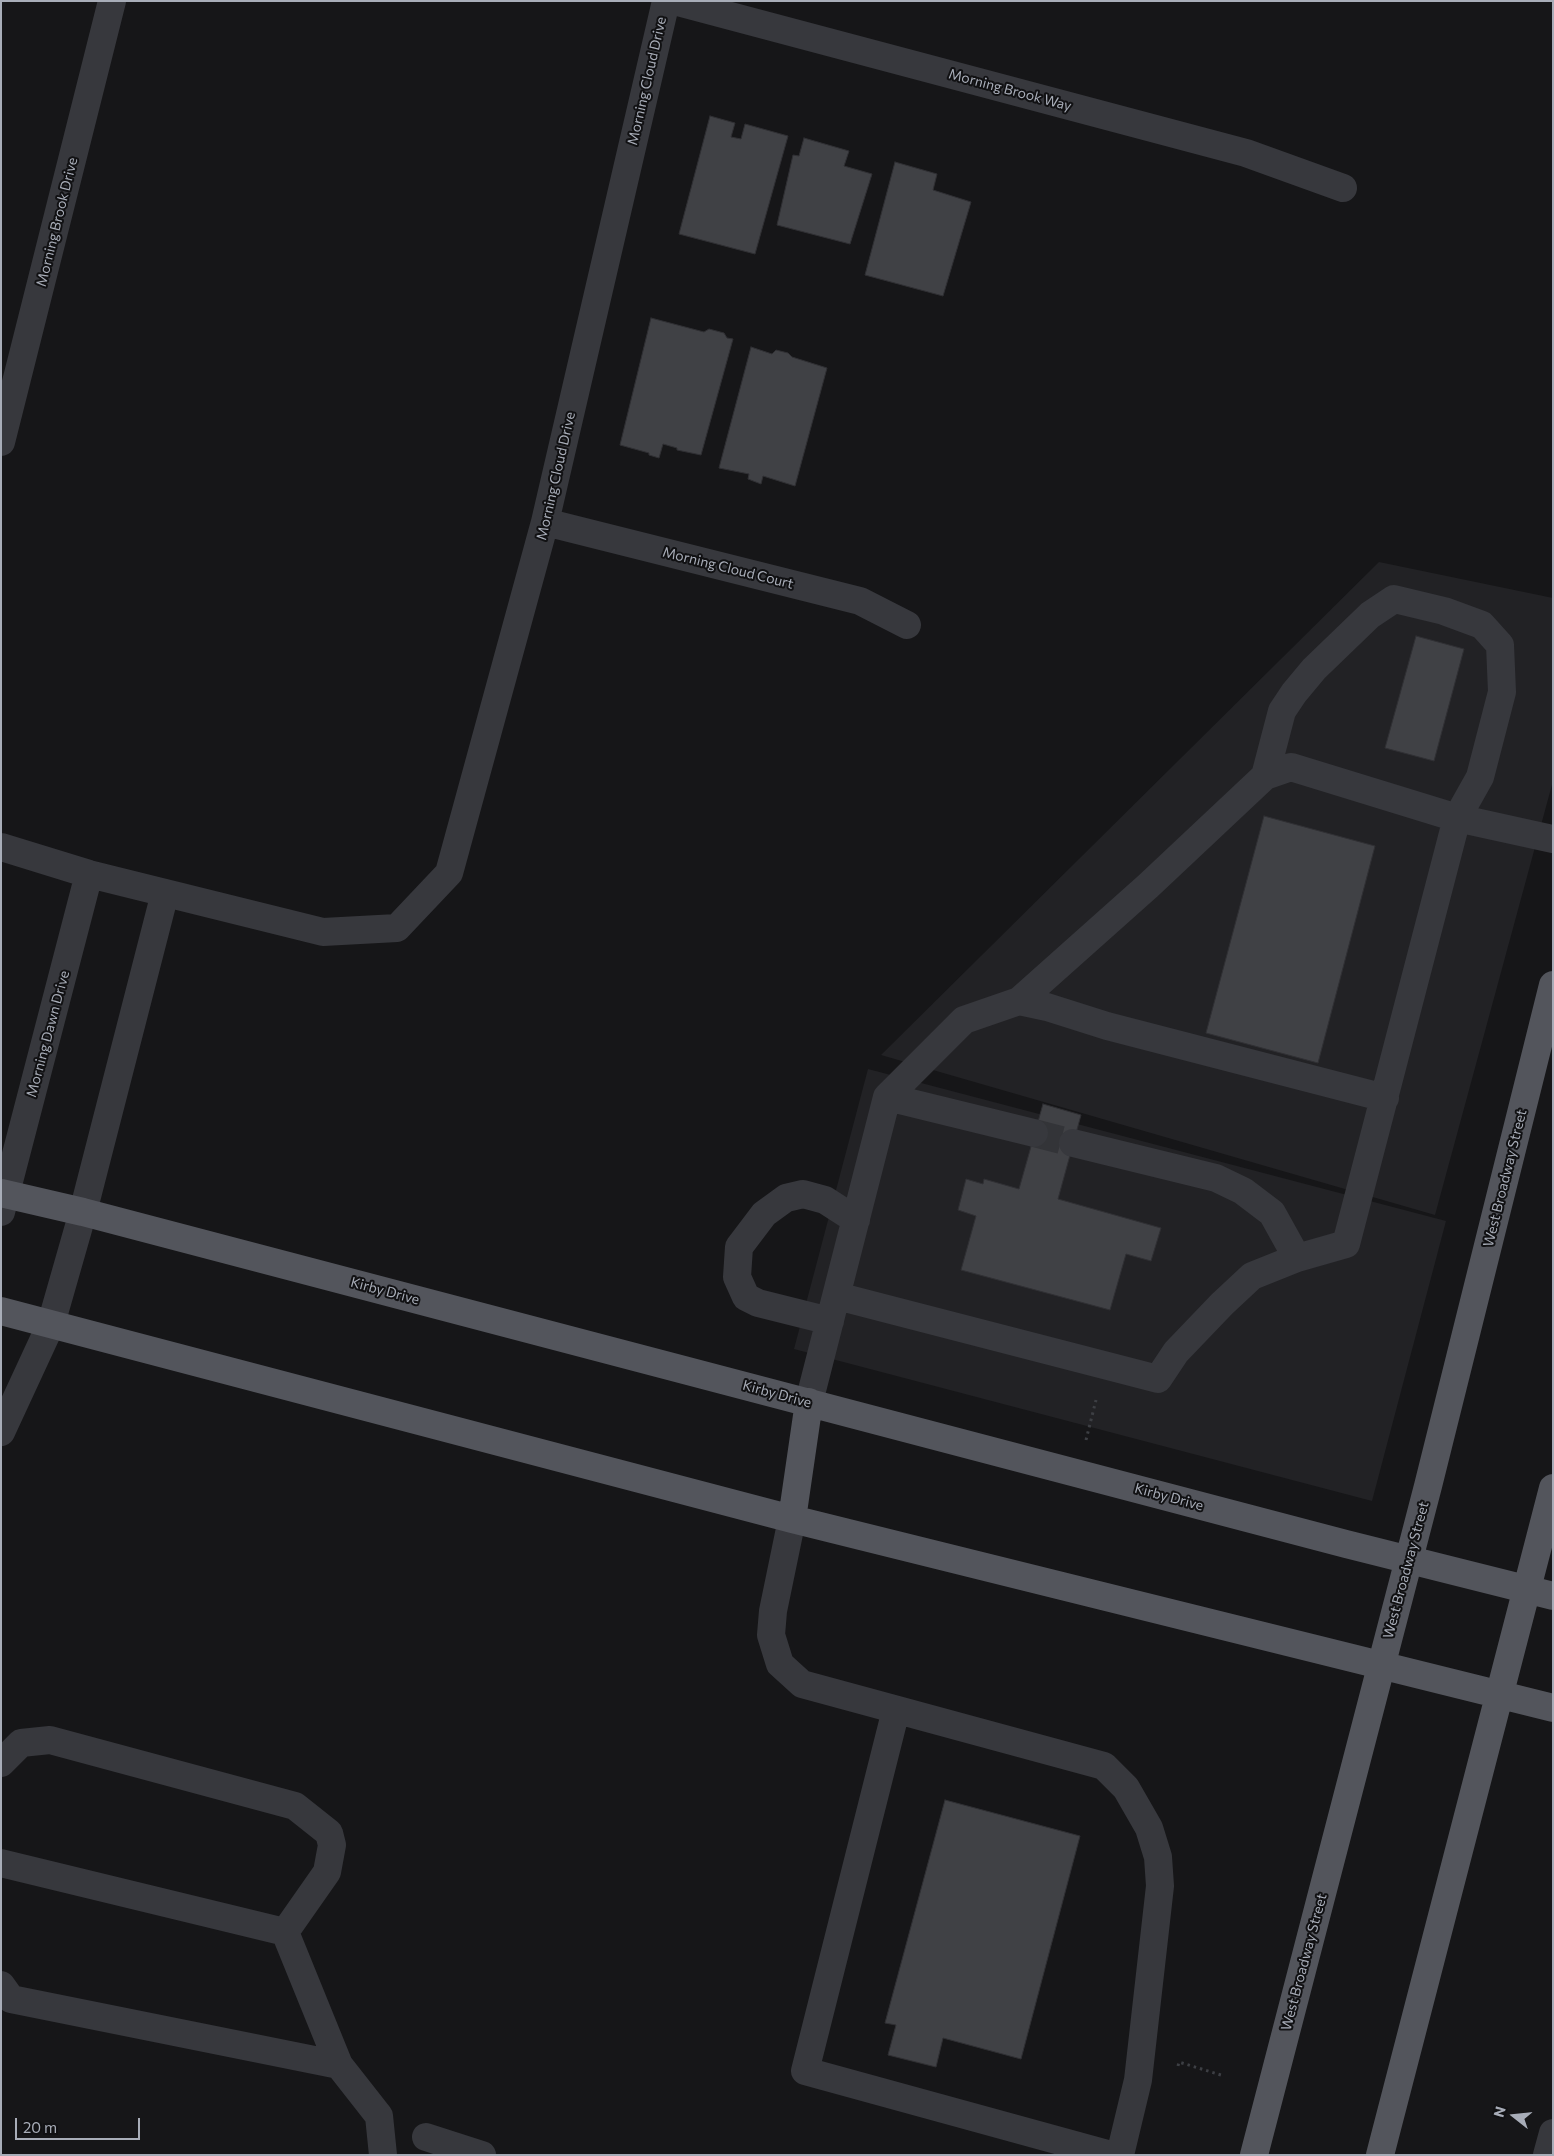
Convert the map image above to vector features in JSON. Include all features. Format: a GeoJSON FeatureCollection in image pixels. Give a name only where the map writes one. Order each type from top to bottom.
{"type":"FeatureCollection","features":[{"type":"Feature","properties":{"kind":"main road","name":"West Broadway Street"},"geometry":{"type":"LineString","coordinates":[[1254,2155],[1409,1560],[1553,985]]}},
{"type":"Feature","properties":{"kind":"main road","name":"Kirby Drive"},"geometry":{"type":"LineString","coordinates":[[3,1200],[83,1212],[1540,1593]]}},
{"type":"Feature","properties":{"kind":"main road"},"geometry":{"type":"LineString","coordinates":[[1,1311],[792,1519],[1553,1708]]}},
{"type":"Feature","properties":{"kind":"main road"},"geometry":{"type":"LineString","coordinates":[[792,1519],[809,1402]]}},
{"type":"Feature","properties":{"kind":"main road"},"geometry":{"type":"LineString","coordinates":[[1380,2155],[1500,1695],[1540,1593],[1553,1488]]}},
{"type":"Feature","properties":{"kind":"street","name":"Morning Brook Drive"},"geometry":{"type":"LineString","coordinates":[[1,442],[112,1]]}},
{"type":"Feature","properties":{"kind":"street","name":"Morning Cloud Drive"},"geometry":{"type":"LineString","coordinates":[[165,893],[323,932],[397,928],[449,873],[545,522],[666,1]]}},
{"type":"Feature","properties":{"kind":"street","name":"Morning Brook Way"},"geometry":{"type":"LineString","coordinates":[[674,1],[1246,153],[1343,188]]}},
{"type":"Feature","properties":{"kind":"street","name":"Morning Cloud Court"},"geometry":{"type":"LineString","coordinates":[[545,522],[860,601],[908,625]]}},
{"type":"Feature","properties":{"kind":"street"},"geometry":{"type":"LineString","coordinates":[[856,1220],[825,1200],[803,1194],[786,1198],[764,1214],[739,1247],[737,1278],[746,1297],[758,1303],[833,1309],[1104,1365],[1158,1379],[1176,1352],[1252,1276],[1297,1258],[1346,1244],[1457,818],[1480,778],[1502,692],[1500,645],[1482,625],[1444,611],[1394,599],[1370,615],[1314,669],[1294,693],[1282,711],[1265,776]]}},
{"type":"Feature","properties":{"kind":"street"},"geometry":{"type":"LineString","coordinates":[[809,1402],[887,1097],[964,1020],[1019,1001],[1148,886],[1265,776],[1291,767],[1457,818],[1553,839]]}},
{"type":"Feature","properties":{"kind":"street"},"geometry":{"type":"LineString","coordinates":[[1,847],[89,874],[165,893],[83,1212],[52,1324],[1,1432]]}},
{"type":"Feature","properties":{"kind":"street","name":"Morning Dawn Drive"},"geometry":{"type":"LineString","coordinates":[[3,1200],[89,874]]}},
{"type":"Feature","properties":{"kind":"street"},"geometry":{"type":"LineString","coordinates":[[1019,1001],[1385,1098]]}},
{"type":"Feature","properties":{"kind":"street"},"geometry":{"type":"LineString","coordinates":[[887,1097],[1034,1133]]}},
{"type":"Feature","properties":{"kind":"street"},"geometry":{"type":"LineString","coordinates":[[1073,1142],[1216,1178],[1243,1190],[1272,1213],[1297,1258]]}},
{"type":"Feature","properties":{"kind":"street"},"geometry":{"type":"LineString","coordinates":[[792,1519],[773,1611],[771,1635],[780,1664],[802,1684],[1104,1766],[1126,1788],[1149,1828],[1158,1857],[1160,1886],[1138,2080],[1120,2155]]}},
{"type":"Feature","properties":{"kind":"street"},"geometry":{"type":"LineString","coordinates":[[896,1710],[805,2071],[1111,2155]]}},
{"type":"Feature","properties":{"kind":"street"},"geometry":{"type":"LineString","coordinates":[[1,1763],[21,1743],[50,1740],[295,1806],[329,1833],[332,1845],[327,1872],[285,1932]]}},
{"type":"Feature","properties":{"kind":"street"},"geometry":{"type":"LineString","coordinates":[[1,1863],[285,1932]]}},
{"type":"Feature","properties":{"kind":"street"},"geometry":{"type":"LineString","coordinates":[[285,1932],[340,2064],[379,2116],[383,2155]]}},
{"type":"Feature","properties":{"kind":"street"},"geometry":{"type":"LineString","coordinates":[[1,1985],[11,1999],[340,2064]]}},
{"type":"Feature","properties":{"kind":"street"},"geometry":{"type":"LineString","coordinates":[[1547,2155],[1553,2133]]}},
{"type":"Feature","properties":{"kind":"street"},"geometry":{"type":"LineString","coordinates":[[426,2137],[482,2155]]}},
{"type":"Feature","properties":{"kind":"path"},"geometry":{"type":"LineString","coordinates":[[1085,1443],[1104,1365]]}},
{"type":"Feature","properties":{"kind":"path"},"geometry":{"type":"LineString","coordinates":[[1138,2080],[1173,2088],[1179,2062],[1224,2076]]}},
{"type":"Feature","properties":{"kind":"shaded area"},"geometry":{"type":"Polygon","coordinates":[[[1379,562],[1553,598],[1553,781],[1435,1215],[881,1055],[1379,562]]]}},
{"type":"Feature","properties":{"kind":"shaded area"},"geometry":{"type":"Polygon","coordinates":[[[868,1069],[1446,1221],[1372,1501],[794,1349],[868,1069]]]}},
{"type":"Feature","properties":{"kind":"building"},"geometry":{"type":"Polygon","coordinates":[[[710,116],[735,123],[731,137],[741,139],[745,124],[788,136],[755,254],[679,234],[710,116]]]}},
{"type":"Feature","properties":{"kind":"building"},"geometry":{"type":"Polygon","coordinates":[[[804,138],[849,151],[844,166],[872,174],[850,244],[777,225],[793,155],[799,156],[804,138]]]}},
{"type":"Feature","properties":{"kind":"building"},"geometry":{"type":"Polygon","coordinates":[[[895,162],[937,174],[933,190],[971,202],[943,296],[865,275],[895,162]]]}},
{"type":"Feature","properties":{"kind":"building"},"geometry":{"type":"Polygon","coordinates":[[[651,318],[704,332],[709,329],[724,333],[727,338],[733,339],[701,455],[677,450],[677,448],[663,444],[659,458],[649,455],[649,453],[620,445],[651,318]]]}},
{"type":"Feature","properties":{"kind":"building"},"geometry":{"type":"Polygon","coordinates":[[[751,347],[772,354],[776,350],[788,353],[792,357],[827,368],[795,486],[763,476],[761,484],[748,479],[749,474],[719,468],[751,347]]]}},
{"type":"Feature","properties":{"kind":"building"},"geometry":{"type":"Polygon","coordinates":[[[1416,636],[1464,649],[1434,761],[1385,748],[1416,636]]]}},
{"type":"Feature","properties":{"kind":"building"},"geometry":{"type":"Polygon","coordinates":[[[1264,816],[1375,846],[1318,1063],[1206,1033],[1264,816]]]}},
{"type":"Feature","properties":{"kind":"building"},"geometry":{"type":"Polygon","coordinates":[[[1043,1104],[1081,1115],[1058,1199],[1161,1228],[1151,1261],[1126,1254],[1110,1310],[961,1270],[976,1216],[958,1210],[966,1179],[983,1184],[984,1179],[1019,1189],[1043,1104]]]}},
{"type":"Feature","properties":{"kind":"building"},"geometry":{"type":"Polygon","coordinates":[[[945,1800],[1080,1836],[1021,2059],[943,2038],[936,2067],[888,2055],[896,2025],[885,2023],[945,1800]]]}},
{"type":"Feature","properties":{"kind":"tunnel"},"geometry":{"type":"LineString","coordinates":[[1034,1133],[1073,1143]]}}]}
